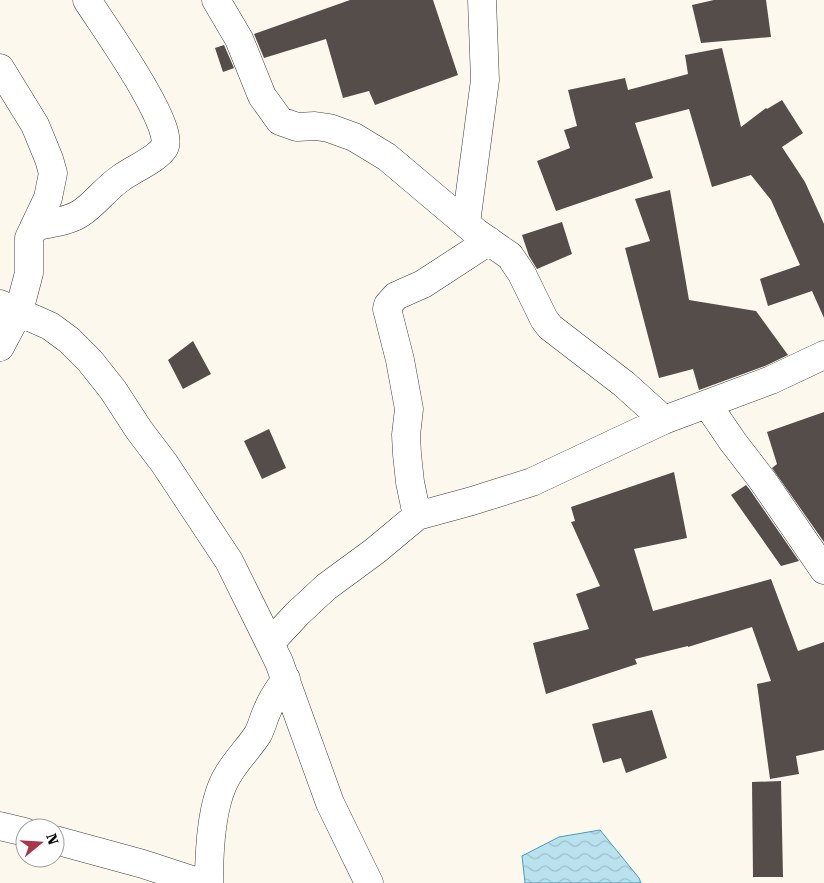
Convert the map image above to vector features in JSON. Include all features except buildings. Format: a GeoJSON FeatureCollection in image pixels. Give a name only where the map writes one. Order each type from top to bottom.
{"type":"FeatureCollection","features":[{"type":"Feature","properties":{"kind":"street"},"geometry":{"type":"LineString","coordinates":[[34,227],[81,213],[132,169],[153,159],[165,148],[166,144],[166,138],[159,120],[137,76],[87,0]]}},
{"type":"Feature","properties":{"kind":"street"},"geometry":{"type":"LineString","coordinates":[[216,0],[239,39],[262,96],[280,121],[297,127],[322,126],[354,137],[387,158],[466,223],[504,251],[513,260],[522,274],[544,319],[550,327],[624,384],[664,420]]}},
{"type":"Feature","properties":{"kind":"street"},"geometry":{"type":"LineString","coordinates":[[466,223],[485,80],[482,0]]}},
{"type":"Feature","properties":{"kind":"street"},"geometry":{"type":"LineString","coordinates":[[0,68],[35,125],[53,173],[48,198],[29,238],[29,273],[10,308],[0,347]]}},
{"type":"Feature","properties":{"kind":"street"},"geometry":{"type":"LineString","coordinates":[[417,516],[407,454],[406,435],[409,409],[400,360],[387,308],[396,296],[424,284],[489,241]]}},
{"type":"Feature","properties":{"kind":"street"},"geometry":{"type":"LineString","coordinates":[[10,308],[50,326],[69,340],[90,360],[164,463],[229,561],[286,679],[330,803],[369,883]]}},
{"type":"Feature","properties":{"kind":"street"},"geometry":{"type":"LineString","coordinates":[[270,643],[326,587],[375,551],[417,516],[532,482],[664,420],[772,380],[824,355]]}},
{"type":"Feature","properties":{"kind":"street"},"geometry":{"type":"LineString","coordinates":[[707,404],[824,570]]}},
{"type":"Feature","properties":{"kind":"street"},"geometry":{"type":"LineString","coordinates":[[209,883],[210,848],[216,808],[222,785],[233,767],[251,745],[260,730],[268,708],[286,679]]}},
{"type":"Feature","properties":{"kind":"street"},"geometry":{"type":"LineString","coordinates":[[0,826],[15,830]]}},
{"type":"Feature","properties":{"kind":"street"},"geometry":{"type":"LineString","coordinates":[[65,843],[143,864],[201,883]]}},
{"type":"Feature","properties":{"kind":"water"},"geometry":{"type":"Polygon","coordinates":[[[600,830],[641,883],[525,883],[522,856],[559,837],[600,830]]]}}]}
